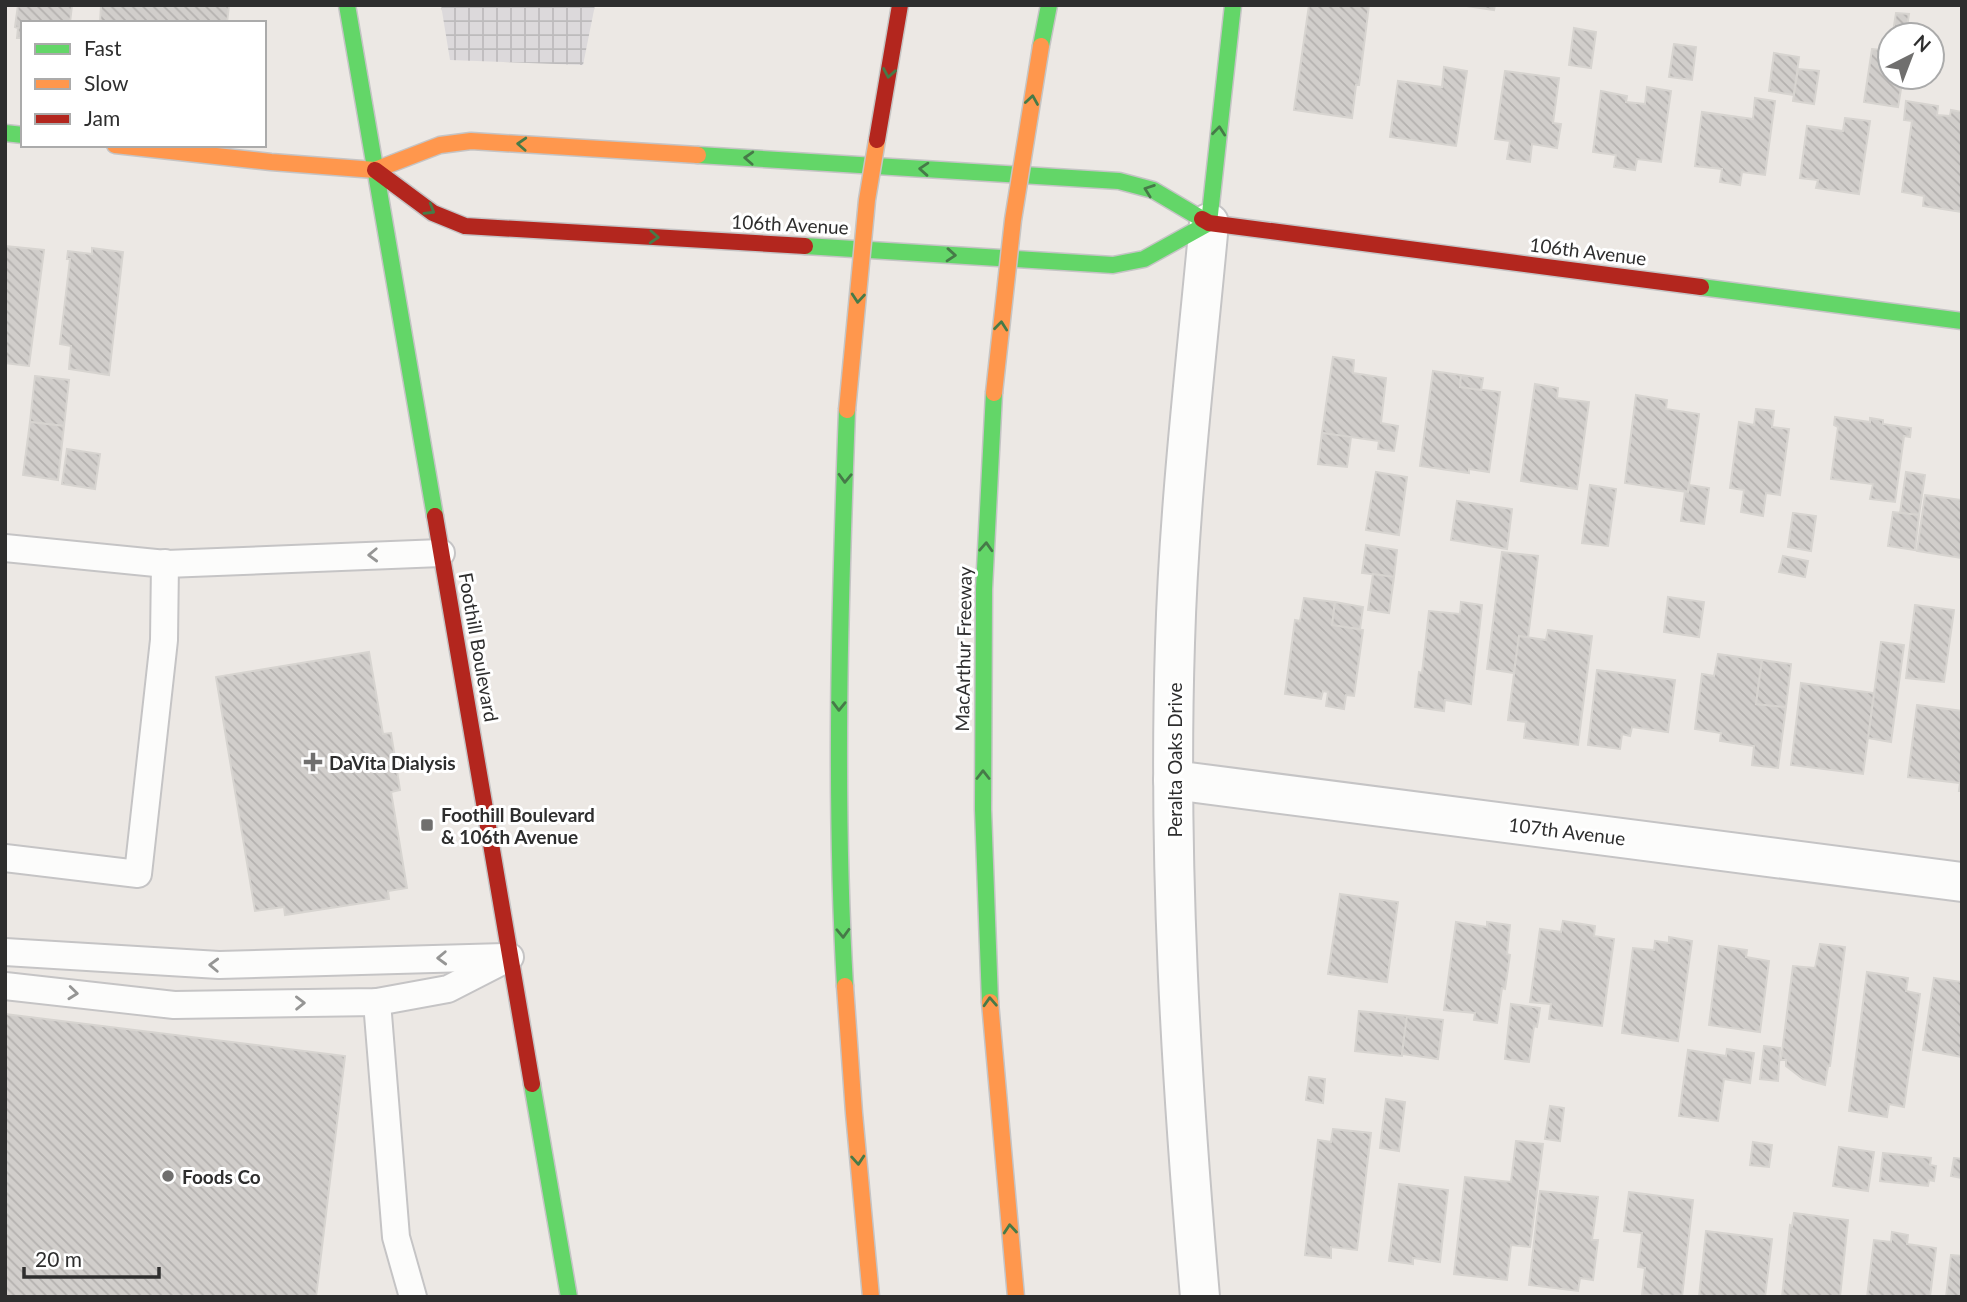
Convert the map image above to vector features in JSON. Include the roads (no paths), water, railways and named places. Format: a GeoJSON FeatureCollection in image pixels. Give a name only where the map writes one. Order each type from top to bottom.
{"type":"FeatureCollection","features":[{"type":"Feature","properties":{"kind":"main road","name":"Foothill Boulevard"},"geometry":{"type":"LineString","coordinates":[[347,5],[569,1297]]}},
{"type":"Feature","properties":{"kind":"main road"},"geometry":{"type":"LineString","coordinates":[[871,1297],[846,1007],[838,807],[840,604],[847,410],[867,200],[900,5]]}},
{"type":"Feature","properties":{"kind":"main road","name":"MacArthur Freeway"},"geometry":{"type":"LineString","coordinates":[[1016,1297],[990,1006],[983,809],[984,589],[994,394],[1013,220],[1049,5]]}},
{"type":"Feature","properties":{"kind":"main road"},"geometry":{"type":"LineString","coordinates":[[1209,223],[1233,5]]}},
{"type":"Feature","properties":{"kind":"main road","name":"106th Avenue"},"geometry":{"type":"LineString","coordinates":[[133,147],[375,170],[440,145],[471,141],[1119,181],[1153,190],[1209,223],[1962,321]]}},
{"type":"Feature","properties":{"kind":"main road","name":"106th Avenue"},"geometry":{"type":"LineString","coordinates":[[375,170],[433,213],[465,226],[1113,265],[1144,259],[1209,223]]}},
{"type":"Feature","properties":{"kind":"street","name":"Peralta Oaks Drive"},"geometry":{"type":"LineString","coordinates":[[1200,1297],[1186,1139],[1176,959],[1173,780],[1175,642],[1183,504],[1209,223]]}},
{"type":"Feature","properties":{"kind":"street","name":"107th Avenue"},"geometry":{"type":"LineString","coordinates":[[1173,780],[1962,882]]}},
{"type":"Feature","properties":{"kind":"lane"},"geometry":{"type":"LineString","coordinates":[[5,548],[164,563],[441,553]]}},
{"type":"Feature","properties":{"kind":"lane"},"geometry":{"type":"LineString","coordinates":[[5,858],[138,874],[164,640],[164,563]]}},
{"type":"Feature","properties":{"kind":"lane"},"geometry":{"type":"LineString","coordinates":[[5,952],[219,965],[510,957]]}},
{"type":"Feature","properties":{"kind":"lane"},"geometry":{"type":"LineString","coordinates":[[5,986],[174,1004],[377,1002],[448,989],[510,957]]}},
{"type":"Feature","properties":{"kind":"lane"},"geometry":{"type":"LineString","coordinates":[[377,1002],[397,1237],[414,1297]]}},
{"type":"Feature","properties":{"kind":"place","name":"DaVita Dialysis"},"geometry":{"type":"Point","coordinates":[313,762]}},
{"type":"Feature","properties":{"kind":"place","name":"Foothill Boulevard & 106th Avenue"},"geometry":{"type":"Point","coordinates":[427,825]}},
{"type":"Feature","properties":{"kind":"place","name":"Foods Co"},"geometry":{"type":"Point","coordinates":[168,1176]}}]}
